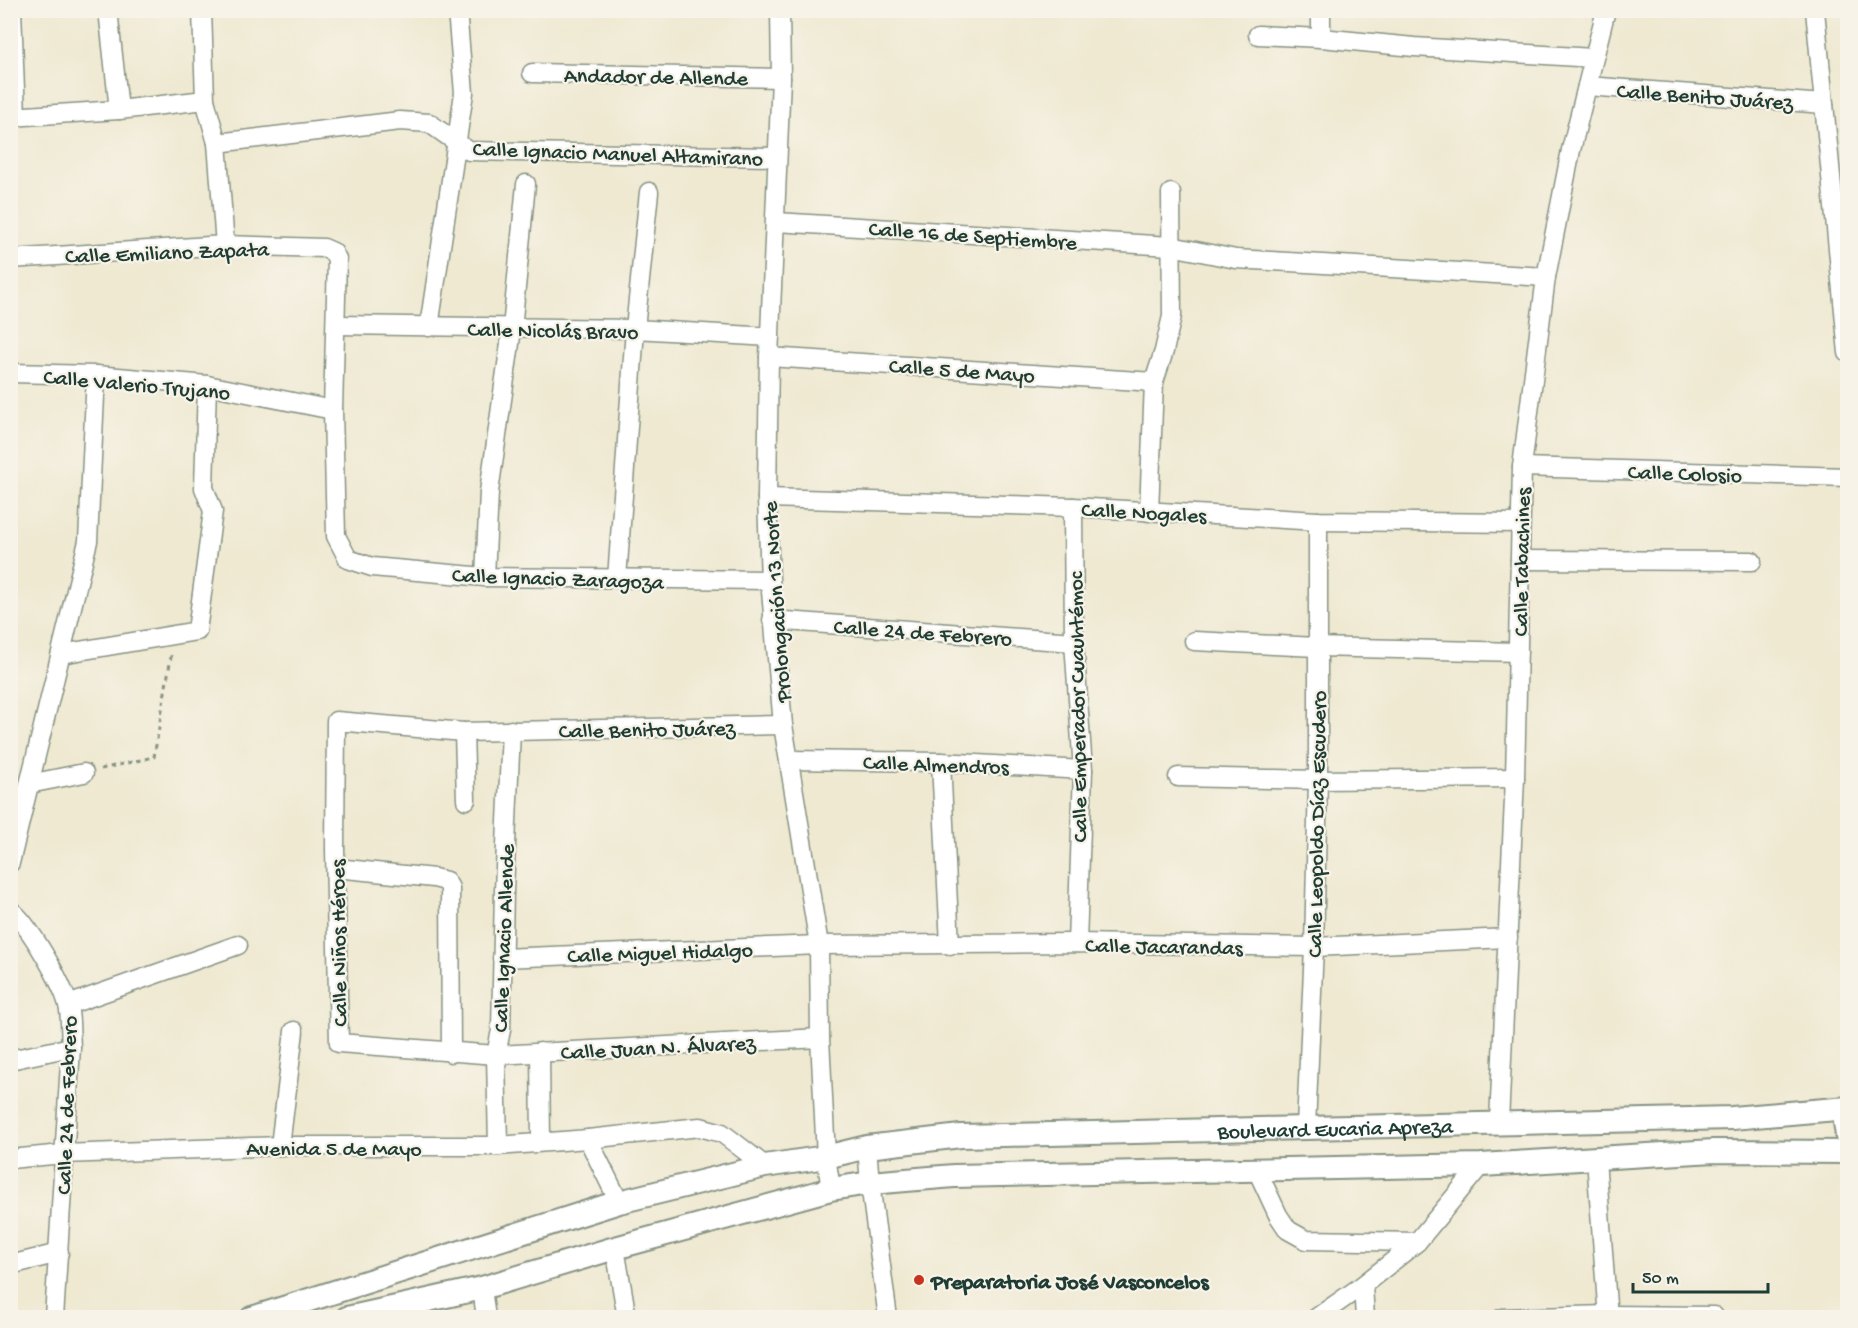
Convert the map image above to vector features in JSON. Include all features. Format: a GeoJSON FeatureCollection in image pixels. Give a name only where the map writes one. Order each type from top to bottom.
{"type":"FeatureCollection","features":[{"type":"Feature","properties":{"kind":"main road","name":"Boulevard Eucaria Apreza"},"geometry":{"type":"LineString","coordinates":[[252,1317],[619,1202],[765,1166],[826,1157],[867,1147],[961,1136],[1306,1126],[1732,1118],[1848,1110]]}},
{"type":"Feature","properties":{"kind":"main road"},"geometry":{"type":"LineString","coordinates":[[1848,1110],[1845,1122],[1848,1143]]}},
{"type":"Feature","properties":{"kind":"main road","name":"Boulevard Eucaria Apreza"},"geometry":{"type":"LineString","coordinates":[[347,1317],[482,1288],[615,1248],[831,1190],[870,1183],[954,1176],[1481,1165],[1714,1151],[1848,1152]]}},
{"type":"Feature","properties":{"kind":"street"},"geometry":{"type":"LineString","coordinates":[[12,10],[13,117],[119,110],[205,100]]}},
{"type":"Feature","properties":{"kind":"street"},"geometry":{"type":"LineString","coordinates":[[108,10],[119,110]]}},
{"type":"Feature","properties":{"kind":"street"},"geometry":{"type":"LineString","coordinates":[[202,10],[205,100],[217,143],[225,245]]}},
{"type":"Feature","properties":{"kind":"street"},"geometry":{"type":"LineString","coordinates":[[429,327],[464,93],[457,10]]}},
{"type":"Feature","properties":{"kind":"street","name":"Prolongación 13 Norte"},"geometry":{"type":"LineString","coordinates":[[780,10],[781,78],[769,357],[767,498],[770,580],[783,725],[819,945],[820,1038],[826,1157],[831,1190]]}},
{"type":"Feature","properties":{"kind":"street"},"geometry":{"type":"LineString","coordinates":[[1321,10],[1321,38]]}},
{"type":"Feature","properties":{"kind":"street","name":"Calle Tabachines"},"geometry":{"type":"LineString","coordinates":[[1499,1122],[1515,778],[1522,467],[1546,278],[1571,150],[1606,10]]}},
{"type":"Feature","properties":{"kind":"street"},"geometry":{"type":"LineString","coordinates":[[1815,10],[1848,354]]}},
{"type":"Feature","properties":{"kind":"street"},"geometry":{"type":"LineString","coordinates":[[1258,35],[1593,58]]}},
{"type":"Feature","properties":{"kind":"street","name":"Andador de Allende"},"geometry":{"type":"LineString","coordinates":[[532,73],[781,78]]}},
{"type":"Feature","properties":{"kind":"street","name":"Calle Benito Juárez"},"geometry":{"type":"LineString","coordinates":[[1587,86],[1824,104]]}},
{"type":"Feature","properties":{"kind":"street","name":"Calle Ignacio Manuel Altamirano"},"geometry":{"type":"LineString","coordinates":[[217,143],[400,121],[429,123],[469,151],[776,157]]}},
{"type":"Feature","properties":{"kind":"street"},"geometry":{"type":"LineString","coordinates":[[484,577],[489,492],[512,329],[526,184]]}},
{"type":"Feature","properties":{"kind":"street"},"geometry":{"type":"LineString","coordinates":[[617,579],[635,329],[649,192]]}},
{"type":"Feature","properties":{"kind":"street"},"geometry":{"type":"LineString","coordinates":[[1149,512],[1154,382],[1172,316],[1171,193]]}},
{"type":"Feature","properties":{"kind":"street","name":"Calle 16 de Septiembre"},"geometry":{"type":"LineString","coordinates":[[776,222],[1171,246],[1236,259],[1546,278]]}},
{"type":"Feature","properties":{"kind":"street","name":"Calle Emiliano Zapata"},"geometry":{"type":"LineString","coordinates":[[10,259],[225,245],[324,248],[333,252],[337,259],[336,325]]}},
{"type":"Feature","properties":{"kind":"street"},"geometry":{"type":"LineString","coordinates":[[333,410],[336,325]]}},
{"type":"Feature","properties":{"kind":"street","name":"Calle Nicolás Bravo"},"geometry":{"type":"LineString","coordinates":[[336,325],[635,329],[770,337]]}},
{"type":"Feature","properties":{"kind":"street","name":"Calle 5 de Mayo"},"geometry":{"type":"LineString","coordinates":[[769,357],[1154,382]]}},
{"type":"Feature","properties":{"kind":"street","name":"Calle Valerio Trujano"},"geometry":{"type":"LineString","coordinates":[[10,373],[96,375],[207,385],[333,410]]}},
{"type":"Feature","properties":{"kind":"street"},"geometry":{"type":"LineString","coordinates":[[10,863],[88,541],[96,375]]}},
{"type":"Feature","properties":{"kind":"street"},"geometry":{"type":"LineString","coordinates":[[61,654],[197,631],[213,511],[204,488],[207,385]]}},
{"type":"Feature","properties":{"kind":"street","name":"Calle Ignacio Zaragoza"},"geometry":{"type":"LineString","coordinates":[[333,410],[336,536],[348,560],[372,567],[484,577],[770,580]]}},
{"type":"Feature","properties":{"kind":"street","name":"Calle Colosio"},"geometry":{"type":"LineString","coordinates":[[1522,467],[1848,477]]}},
{"type":"Feature","properties":{"kind":"street","name":"Calle Nogales"},"geometry":{"type":"LineString","coordinates":[[767,498],[1073,507],[1318,521],[1520,523]]}},
{"type":"Feature","properties":{"kind":"street","name":"Calle Emperador Cuauhtémoc"},"geometry":{"type":"LineString","coordinates":[[1073,507],[1074,642],[1083,770],[1077,944]]}},
{"type":"Feature","properties":{"kind":"street","name":"Calle Leopoldo Díaz Escudero"},"geometry":{"type":"LineString","coordinates":[[1306,1126],[1318,780],[1318,521]]}},
{"type":"Feature","properties":{"kind":"street"},"geometry":{"type":"LineString","coordinates":[[1520,560],[1752,561]]}},
{"type":"Feature","properties":{"kind":"street","name":"Calle 24 de Febrero"},"geometry":{"type":"LineString","coordinates":[[772,620],[1074,642]]}},
{"type":"Feature","properties":{"kind":"street"},"geometry":{"type":"LineString","coordinates":[[1194,641],[1317,647],[1518,652]]}},
{"type":"Feature","properties":{"kind":"street","name":"Calle Benito Juárez"},"geometry":{"type":"LineString","coordinates":[[336,721],[464,732],[783,725]]}},
{"type":"Feature","properties":{"kind":"street","name":"Calle Niños Héroes"},"geometry":{"type":"LineString","coordinates":[[336,721],[339,1043],[496,1055]]}},
{"type":"Feature","properties":{"kind":"street","name":"Calle Ignacio Allende"},"geometry":{"type":"LineString","coordinates":[[498,1146],[496,1055],[501,1030],[511,730]]}},
{"type":"Feature","properties":{"kind":"street"},"geometry":{"type":"LineString","coordinates":[[464,732],[466,800]]}},
{"type":"Feature","properties":{"kind":"street","name":"Calle Almendros"},"geometry":{"type":"LineString","coordinates":[[789,759],[941,762],[1083,770]]}},
{"type":"Feature","properties":{"kind":"street"},"geometry":{"type":"LineString","coordinates":[[941,762],[950,945]]}},
{"type":"Feature","properties":{"kind":"street"},"geometry":{"type":"LineString","coordinates":[[29,784],[84,773]]}},
{"type":"Feature","properties":{"kind":"street"},"geometry":{"type":"LineString","coordinates":[[1178,777],[1318,780],[1515,778]]}},
{"type":"Feature","properties":{"kind":"street"},"geometry":{"type":"LineString","coordinates":[[336,868],[446,881],[450,888],[451,1053]]}},
{"type":"Feature","properties":{"kind":"street","name":"Calle 24 de Febrero"},"geometry":{"type":"LineString","coordinates":[[10,910],[18,915],[44,954],[68,1005],[71,1047],[54,1317]]}},
{"type":"Feature","properties":{"kind":"street","name":"Calle Jacarandas"},"geometry":{"type":"LineString","coordinates":[[819,945],[1077,944],[1314,947],[1508,938]]}},
{"type":"Feature","properties":{"kind":"street"},"geometry":{"type":"LineString","coordinates":[[68,1005],[238,945]]}},
{"type":"Feature","properties":{"kind":"street","name":"Calle Miguel Hidalgo"},"geometry":{"type":"LineString","coordinates":[[502,958],[819,945]]}},
{"type":"Feature","properties":{"kind":"street"},"geometry":{"type":"LineString","coordinates":[[280,1146],[294,1031]]}},
{"type":"Feature","properties":{"kind":"street","name":"Calle Juan N. Álvarez"},"geometry":{"type":"LineString","coordinates":[[496,1055],[820,1038]]}},
{"type":"Feature","properties":{"kind":"street"},"geometry":{"type":"LineString","coordinates":[[10,1060],[71,1047]]}},
{"type":"Feature","properties":{"kind":"street"},"geometry":{"type":"LineString","coordinates":[[540,1052],[541,1141]]}},
{"type":"Feature","properties":{"kind":"street","name":"Avenida 5 de Mayo"},"geometry":{"type":"LineString","coordinates":[[10,1159],[63,1154],[280,1146],[498,1146],[700,1127],[722,1133],[765,1166]]}},
{"type":"Feature","properties":{"kind":"street"},"geometry":{"type":"LineString","coordinates":[[588,1139],[619,1202]]}},
{"type":"Feature","properties":{"kind":"street"},"geometry":{"type":"LineString","coordinates":[[867,1147],[888,1317]]}},
{"type":"Feature","properties":{"kind":"street"},"geometry":{"type":"LineString","coordinates":[[1596,1159],[1608,1316]]}},
{"type":"Feature","properties":{"kind":"street"},"geometry":{"type":"LineString","coordinates":[[1316,1317],[1363,1285],[1417,1242],[1481,1165]]}},
{"type":"Feature","properties":{"kind":"street"},"geometry":{"type":"LineString","coordinates":[[1257,1170],[1278,1215],[1288,1230],[1306,1240],[1417,1242]]}},
{"type":"Feature","properties":{"kind":"street"},"geometry":{"type":"LineString","coordinates":[[615,1248],[627,1317]]}},
{"type":"Feature","properties":{"kind":"street"},"geometry":{"type":"LineString","coordinates":[[10,1265],[59,1253]]}},
{"type":"Feature","properties":{"kind":"street"},"geometry":{"type":"LineString","coordinates":[[1363,1285],[1365,1317]]}},
{"type":"Feature","properties":{"kind":"street"},"geometry":{"type":"LineString","coordinates":[[482,1288],[486,1317]]}},
{"type":"Feature","properties":{"kind":"street"},"geometry":{"type":"LineString","coordinates":[[1502,1317],[1714,1316]]}},
{"type":"Feature","properties":{"kind":"path"},"geometry":{"type":"LineString","coordinates":[[84,773],[154,757],[174,635]]}},
{"type":"Feature","properties":{"kind":"place","name":"Preparatoria José Vasconcelos"},"geometry":{"type":"Point","coordinates":[919,1280]}}]}
